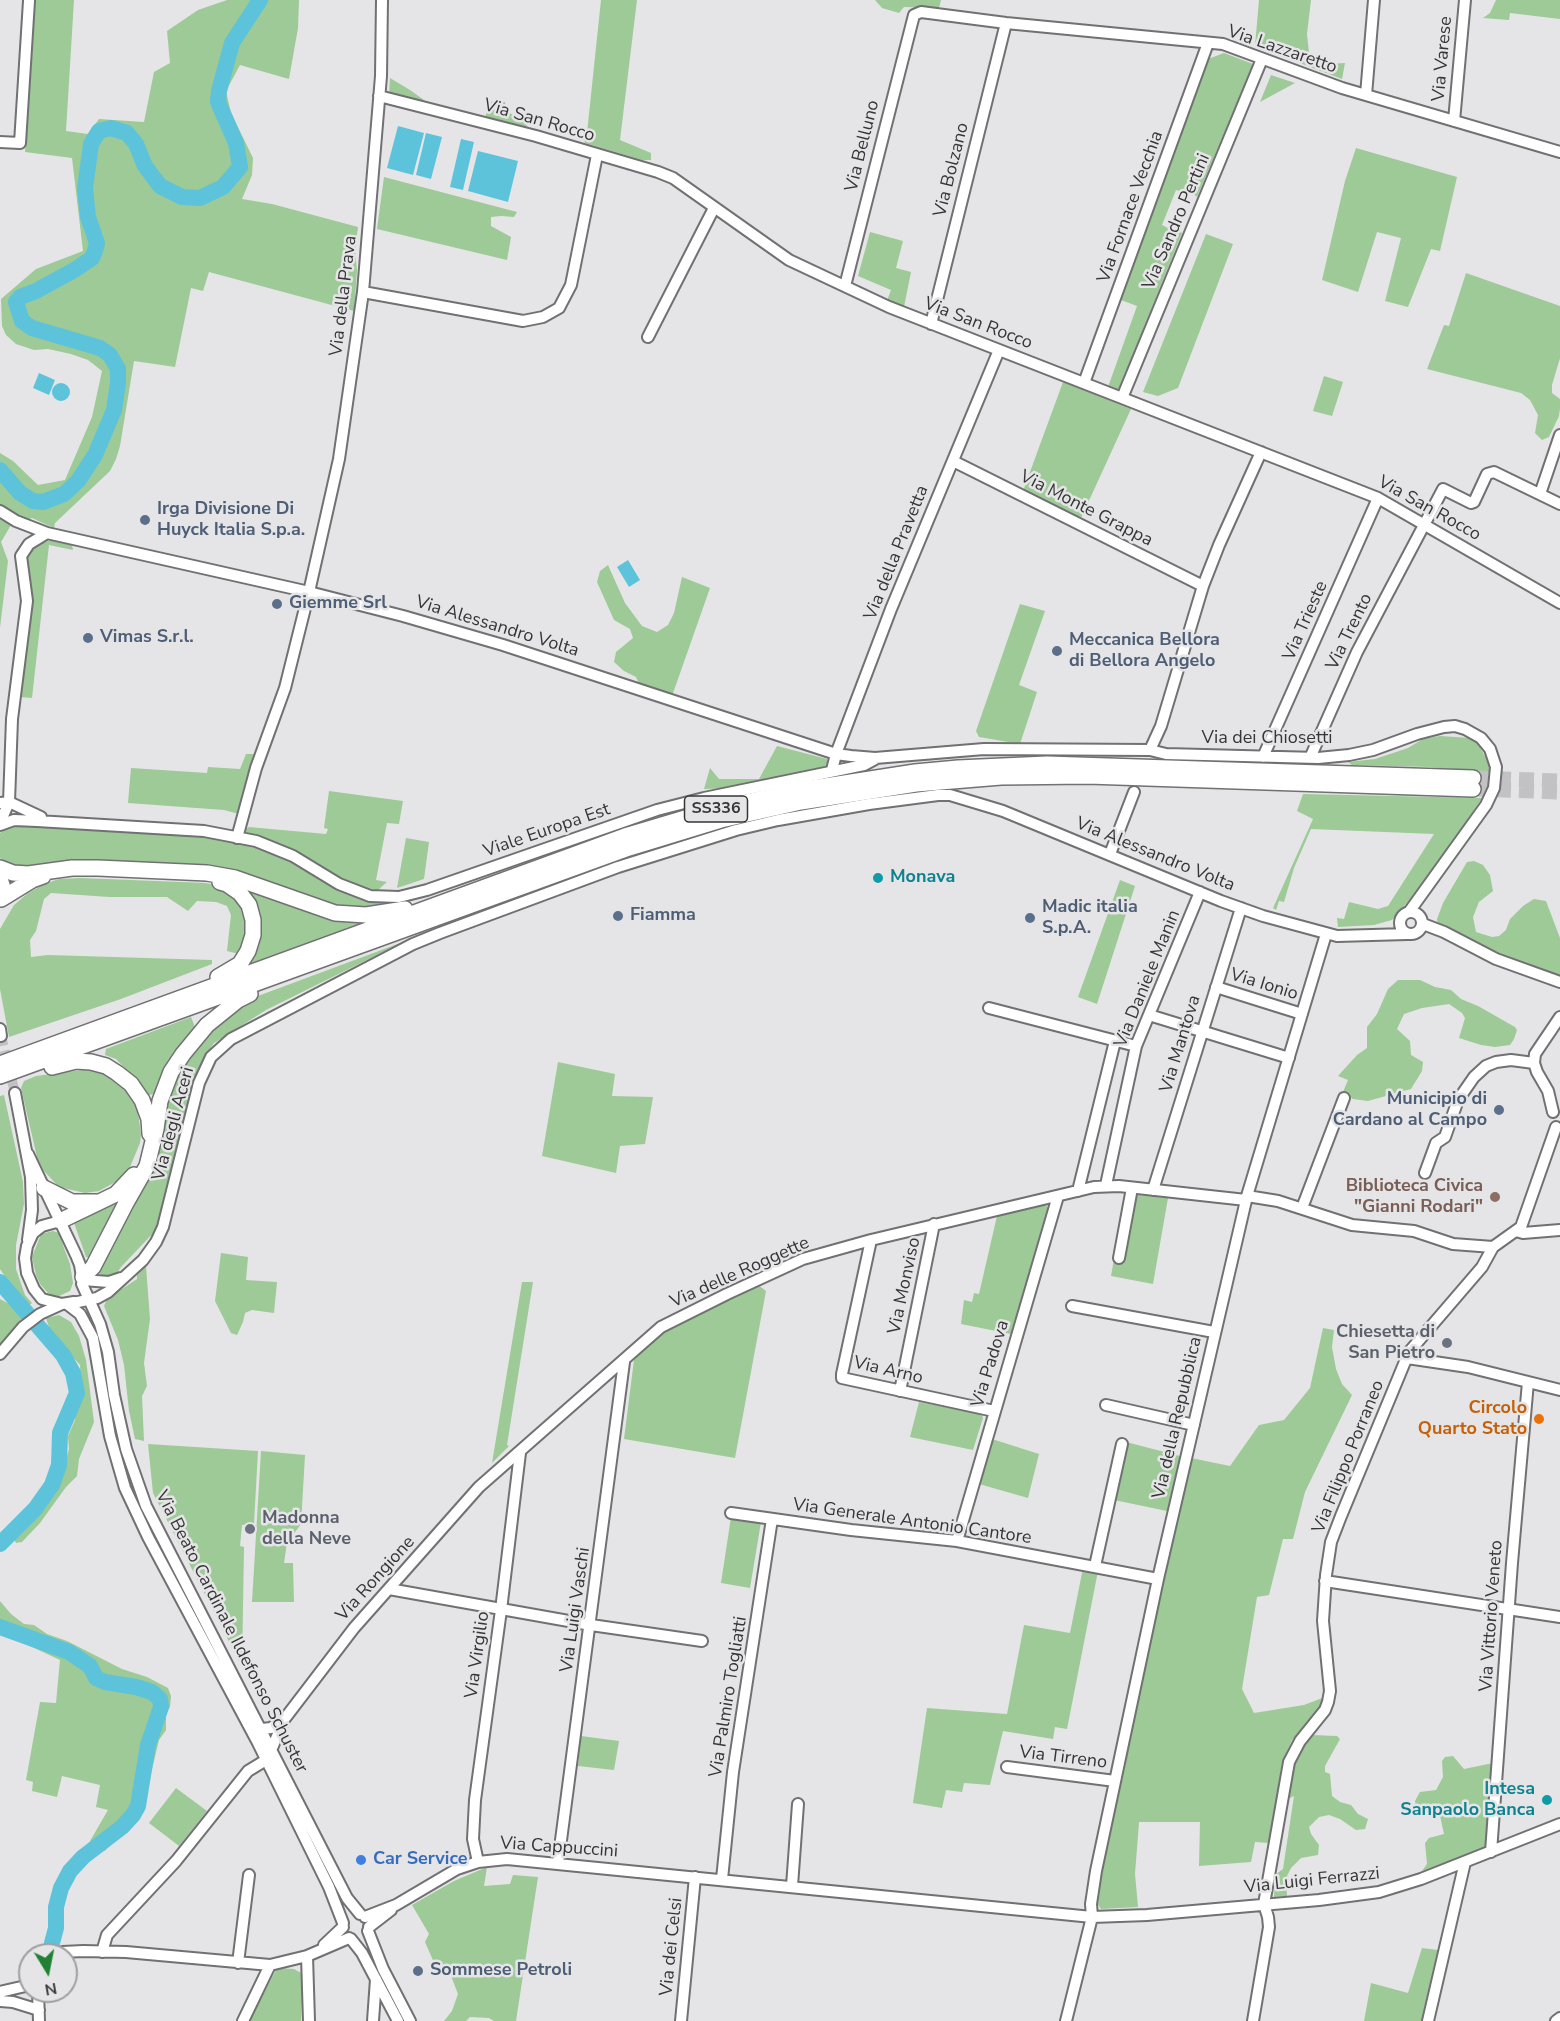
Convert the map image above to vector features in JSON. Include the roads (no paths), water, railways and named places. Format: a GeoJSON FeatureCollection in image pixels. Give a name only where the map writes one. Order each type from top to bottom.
{"type":"FeatureCollection","features":[{"type":"Feature","properties":{"kind":"highway","name":"SS336"},"geometry":{"type":"LineString","coordinates":[[0,1064],[625,836],[677,819],[800,790],[915,772],[991,766],[1088,764],[1473,784],[1046,776],[958,779],[846,794],[758,811],[660,838],[579,865],[327,959],[0,1076]]}},
{"type":"Feature","properties":{"kind":"highway"},"geometry":{"type":"LineString","coordinates":[[0,869],[28,874],[72,868],[207,873],[235,879],[335,913],[366,915],[393,912],[481,890]]}},
{"type":"Feature","properties":{"kind":"highway"},"geometry":{"type":"LineString","coordinates":[[1,900],[32,880],[47,875],[99,873],[207,879],[227,884],[240,893],[249,905],[253,920],[253,935],[248,951],[240,964],[227,973],[116,1021]]}},
{"type":"Feature","properties":{"kind":"highway"},"geometry":{"type":"LineString","coordinates":[[88,1278],[147,1166],[160,1101],[171,1072],[183,1054],[207,1025],[238,1000],[327,959]]}},
{"type":"Feature","properties":{"kind":"highway"},"geometry":{"type":"LineString","coordinates":[[0,1081],[76,1061],[91,1062],[106,1066],[131,1084],[142,1100],[149,1119],[150,1134],[139,1168],[130,1181],[116,1194],[60,1221]]}},
{"type":"Feature","properties":{"kind":"highway"},"geometry":{"type":"LineString","coordinates":[[44,1188],[72,1202],[99,1202]]}},
{"type":"Feature","properties":{"kind":"street","name":"Via della Prava"},"geometry":{"type":"LineString","coordinates":[[309,592],[339,459],[363,292],[380,96],[382,0]]}},
{"type":"Feature","properties":{"kind":"street"},"geometry":{"type":"LineString","coordinates":[[1365,95],[1374,0]]}},
{"type":"Feature","properties":{"kind":"street","name":"Via Varese"},"geometry":{"type":"LineString","coordinates":[[1454,121],[1465,0]]}},
{"type":"Feature","properties":{"kind":"street"},"geometry":{"type":"LineString","coordinates":[[0,142],[20,143],[29,1]]}},
{"type":"Feature","properties":{"kind":"street","name":"Via Lazzaretto"},"geometry":{"type":"LineString","coordinates":[[914,15],[921,12],[1223,45],[1365,95],[1560,152]]}},
{"type":"Feature","properties":{"kind":"street","name":"Via Belluno"},"geometry":{"type":"LineString","coordinates":[[845,286],[914,15]]}},
{"type":"Feature","properties":{"kind":"street","name":"Via Bolzano"},"geometry":{"type":"LineString","coordinates":[[931,324],[1006,23]]}},
{"type":"Feature","properties":{"kind":"street","name":"Via Fornace Vecchia"},"geometry":{"type":"LineString","coordinates":[[1084,383],[1208,44]]}},
{"type":"Feature","properties":{"kind":"street","name":"Via Sandro Pertini"},"geometry":{"type":"LineString","coordinates":[[1122,398],[1263,59]]}},
{"type":"Feature","properties":{"kind":"street","name":"Via San Rocco"},"geometry":{"type":"LineString","coordinates":[[380,96],[536,136],[673,178],[789,260],[931,324],[1378,498],[1560,603]]}},
{"type":"Feature","properties":{"kind":"street"},"geometry":{"type":"LineString","coordinates":[[363,292],[523,321],[543,317],[559,308],[571,285],[597,155]]}},
{"type":"Feature","properties":{"kind":"street"},"geometry":{"type":"LineString","coordinates":[[648,337],[714,208]]}},
{"type":"Feature","properties":{"kind":"street","name":"Via della Pravetta"},"geometry":{"type":"LineString","coordinates":[[832,770],[836,754],[895,601],[999,350]]}},
{"type":"Feature","properties":{"kind":"street"},"geometry":{"type":"LineString","coordinates":[[1560,435],[1540,494],[1560,504]]}},
{"type":"Feature","properties":{"kind":"street"},"geometry":{"type":"LineString","coordinates":[[1150,750],[1161,726],[1203,586],[1218,545],[1262,452]]}},
{"type":"Feature","properties":{"kind":"street","name":"Via Monte Grappa"},"geometry":{"type":"LineString","coordinates":[[953,460],[1203,586]]}},
{"type":"Feature","properties":{"kind":"street","name":"Via Trento"},"geometry":{"type":"LineString","coordinates":[[1310,758],[1357,652],[1423,523],[1443,489],[1471,503],[1474,502],[1487,474],[1491,471],[1540,494]]}},
{"type":"Feature","properties":{"kind":"street","name":"Via Trieste"},"geometry":{"type":"LineString","coordinates":[[1263,757],[1378,498]]}},
{"type":"Feature","properties":{"kind":"street","name":"Via Alessandro Volta"},"geometry":{"type":"LineString","coordinates":[[0,512],[47,533],[309,592],[403,616],[503,645],[836,754],[875,758],[984,749]]}},
{"type":"Feature","properties":{"kind":"street"},"geometry":{"type":"LineString","coordinates":[[47,533],[29,544],[21,556],[27,601],[0,824],[14,820],[55,821]]}},
{"type":"Feature","properties":{"kind":"street"},"geometry":{"type":"LineString","coordinates":[[237,838],[256,768],[285,688],[309,592]]}},
{"type":"Feature","properties":{"kind":"street","name":"Via dei Chiosetti"},"geometry":{"type":"LineString","coordinates":[[984,749],[1150,750],[1166,754],[1310,758],[1349,755],[1373,750],[1443,727],[1455,726],[1471,731],[1487,744],[1496,767],[1492,793],[1422,896],[1415,924]]}},
{"type":"Feature","properties":{"kind":"street","name":"Viale Europa Est"},"geometry":{"type":"LineString","coordinates":[[55,821],[204,831],[256,841],[293,856],[339,884],[370,896],[399,897],[427,890],[657,810],[832,770],[864,765],[875,758]]}},
{"type":"Feature","properties":{"kind":"street"},"geometry":{"type":"LineString","coordinates":[[1110,854],[1134,792]]}},
{"type":"Feature","properties":{"kind":"street","name":"Via Alessandro Volta"},"geometry":{"type":"LineString","coordinates":[[413,944],[618,867],[736,830],[825,811],[950,795],[988,806],[1240,908],[1326,934],[1363,935],[1415,924],[1428,933],[1457,940],[1496,959],[1560,982]]}},
{"type":"Feature","properties":{"kind":"street"},"geometry":{"type":"LineString","coordinates":[[4,803],[55,821]]}},
{"type":"Feature","properties":{"kind":"street"},"geometry":{"type":"LineString","coordinates":[[0,869],[5,886],[1,900]]}},
{"type":"Feature","properties":{"kind":"street","name":"Via Daniele Manin"},"geometry":{"type":"LineString","coordinates":[[1106,1185],[1136,1046],[1200,892]]}},
{"type":"Feature","properties":{"kind":"street","name":"Via Mantova"},"geometry":{"type":"LineString","coordinates":[[1154,1190],[1240,908]]}},
{"type":"Feature","properties":{"kind":"street","name":"Via Alessandro Volta"},"geometry":{"type":"LineString","coordinates":[[1363,935],[1400,922],[1401,929],[1415,924]]}},
{"type":"Feature","properties":{"kind":"street","name":"Via della Repubblica"},"geometry":{"type":"LineString","coordinates":[[1066,2021],[1092,1917],[1091,1904],[1096,1871],[1158,1580],[1246,1198],[1326,934]]}},
{"type":"Feature","properties":{"kind":"street","name":"Via degli Aceri"},"geometry":{"type":"LineString","coordinates":[[108,1292],[143,1260],[164,1227],[199,1083],[215,1053],[231,1039],[413,944]]}},
{"type":"Feature","properties":{"kind":"street","name":"Via Ionio"},"geometry":{"type":"LineString","coordinates":[[1216,987],[1302,1014]]}},
{"type":"Feature","properties":{"kind":"street"},"geometry":{"type":"LineString","coordinates":[[989,1008],[1136,1046]]}},
{"type":"Feature","properties":{"kind":"street"},"geometry":{"type":"LineString","coordinates":[[1149,1015],[1289,1058]]}},
{"type":"Feature","properties":{"kind":"street"},"geometry":{"type":"LineString","coordinates":[[1516,1231],[1521,1227],[1558,1127],[1551,1125],[1548,1121],[1549,1116],[1557,1113],[1534,1063],[1535,1054],[1560,1017]]}},
{"type":"Feature","properties":{"kind":"street"},"geometry":{"type":"LineString","coordinates":[[1078,1191],[1115,1041]]}},
{"type":"Feature","properties":{"kind":"street"},"geometry":{"type":"LineString","coordinates":[[1425,1173],[1436,1143],[1446,1137],[1458,1100],[1474,1077],[1486,1066],[1496,1062],[1511,1060],[1534,1063]]}},
{"type":"Feature","properties":{"kind":"street"},"geometry":{"type":"LineString","coordinates":[[15,1093],[31,1177],[32,1210],[27,1246],[27,1273],[41,1307],[38,1315]]}},
{"type":"Feature","properties":{"kind":"street"},"geometry":{"type":"LineString","coordinates":[[1302,1208],[1344,1098]]}},
{"type":"Feature","properties":{"kind":"street"},"geometry":{"type":"LineString","coordinates":[[28,1154],[88,1278]]}},
{"type":"Feature","properties":{"kind":"street","name":"Via delle Roggette"},"geometry":{"type":"LineString","coordinates":[[500,1470],[586,1391],[624,1362],[662,1327],[692,1311],[804,1259],[934,1224],[1078,1191],[1106,1185],[1278,1201],[1352,1225],[1414,1231],[1453,1244],[1493,1247]]}},
{"type":"Feature","properties":{"kind":"street"},"geometry":{"type":"LineString","coordinates":[[1119,1258],[1132,1188]]}},
{"type":"Feature","properties":{"kind":"street","name":"Via Padova"},"geometry":{"type":"LineString","coordinates":[[957,1541],[1058,1196]]}},
{"type":"Feature","properties":{"kind":"street"},"geometry":{"type":"LineString","coordinates":[[27,1246],[33,1233],[42,1226],[60,1221]]}},
{"type":"Feature","properties":{"kind":"street","name":"Via Monviso"},"geometry":{"type":"LineString","coordinates":[[900,1391],[934,1224]]}},
{"type":"Feature","properties":{"kind":"street"},"geometry":{"type":"LineString","coordinates":[[1516,1231],[1523,1233],[1560,1230]]}},
{"type":"Feature","properties":{"kind":"street","name":"Via Filippo Porraneo"},"geometry":{"type":"LineString","coordinates":[[1253,2021],[1269,1927],[1264,1904],[1289,1762],[1300,1741],[1325,1710],[1330,1691],[1323,1621],[1325,1581],[1331,1542],[1409,1352],[1482,1267],[1493,1247],[1516,1231]]}},
{"type":"Feature","properties":{"kind":"street","name":"Via Arno"},"geometry":{"type":"LineString","coordinates":[[871,1240],[842,1376],[847,1380],[994,1411]]}},
{"type":"Feature","properties":{"kind":"street"},"geometry":{"type":"LineString","coordinates":[[88,1278],[109,1282],[127,1276]]}},
{"type":"Feature","properties":{"kind":"street"},"geometry":{"type":"LineString","coordinates":[[0,1354],[23,1327],[38,1315],[80,1295],[88,1278]]}},
{"type":"Feature","properties":{"kind":"street","name":"Via Beato Cardinale Ildefonso Schuster"},"geometry":{"type":"LineString","coordinates":[[88,1278],[90,1299],[108,1352],[114,1395],[126,1449],[146,1506],[347,1898],[365,1922],[383,1969],[410,2021]]}},
{"type":"Feature","properties":{"kind":"street"},"geometry":{"type":"LineString","coordinates":[[34,1289],[42,1299],[67,1303],[97,1298],[108,1292]]}},
{"type":"Feature","properties":{"kind":"street"},"geometry":{"type":"LineString","coordinates":[[97,1315],[98,1304],[108,1292]]}},
{"type":"Feature","properties":{"kind":"street","name":"Via Beato Cardinale Ildefonso Schuster"},"geometry":{"type":"LineString","coordinates":[[67,1303],[80,1314],[93,1338],[110,1436],[125,1488],[148,1537],[266,1760],[329,1887],[343,1925]]}},
{"type":"Feature","properties":{"kind":"street"},"geometry":{"type":"LineString","coordinates":[[1072,1306],[1214,1332]]}},
{"type":"Feature","properties":{"kind":"street"},"geometry":{"type":"LineString","coordinates":[[1407,1358],[1468,1367],[1560,1390]]}},
{"type":"Feature","properties":{"kind":"street","name":"Via Luigi Vaschi"},"geometry":{"type":"LineString","coordinates":[[558,1863],[624,1362]]}},
{"type":"Feature","properties":{"kind":"street","name":"Via Vittorio Veneto"},"geometry":{"type":"LineString","coordinates":[[1491,1852],[1528,1383]]}},
{"type":"Feature","properties":{"kind":"street"},"geometry":{"type":"LineString","coordinates":[[1106,1405],[1194,1425]]}},
{"type":"Feature","properties":{"kind":"street"},"geometry":{"type":"LineString","coordinates":[[1095,1566],[1122,1444]]}},
{"type":"Feature","properties":{"kind":"street","name":"Via Virgilio"},"geometry":{"type":"LineString","coordinates":[[478,1862],[473,1839],[475,1800],[520,1452]]}},
{"type":"Feature","properties":{"kind":"street","name":"Via Rongione"},"geometry":{"type":"LineString","coordinates":[[272,1748],[286,1717],[354,1628],[479,1487],[500,1470]]}},
{"type":"Feature","properties":{"kind":"street","name":"Via Generale Antonio Cantore"},"geometry":{"type":"LineString","coordinates":[[731,1513],[851,1530],[957,1541],[1158,1580]]}},
{"type":"Feature","properties":{"kind":"street","name":"Via Palmiro Togliatti"},"geometry":{"type":"LineString","coordinates":[[722,1879],[733,1772],[772,1519]]}},
{"type":"Feature","properties":{"kind":"street"},"geometry":{"type":"LineString","coordinates":[[1325,1581],[1560,1617]]}},
{"type":"Feature","properties":{"kind":"street"},"geometry":{"type":"LineString","coordinates":[[389,1589],[591,1625],[702,1641]]}},
{"type":"Feature","properties":{"kind":"street","name":"Via Rongione"},"geometry":{"type":"LineString","coordinates":[[262,1729],[271,1728],[286,1717]]}},
{"type":"Feature","properties":{"kind":"street"},"geometry":{"type":"LineString","coordinates":[[102,1952],[107,1935],[176,1861],[248,1771],[266,1760]]}},
{"type":"Feature","properties":{"kind":"street","name":"Via Tirreno"},"geometry":{"type":"LineString","coordinates":[[1007,1767],[1115,1782]]}},
{"type":"Feature","properties":{"kind":"street"},"geometry":{"type":"LineString","coordinates":[[792,1886],[798,1804]]}},
{"type":"Feature","properties":{"kind":"street","name":"Via Luigi Ferrazzi"},"geometry":{"type":"LineString","coordinates":[[960,1902],[1092,1917],[1147,1915],[1329,1899],[1398,1887],[1560,1824]]}},
{"type":"Feature","properties":{"kind":"street","name":"Via Cappuccini"},"geometry":{"type":"LineString","coordinates":[[365,1922],[382,1919],[396,1905],[457,1869],[478,1862],[507,1859],[960,1902]]}},
{"type":"Feature","properties":{"kind":"street"},"geometry":{"type":"LineString","coordinates":[[1428,2021],[1465,1862]]}},
{"type":"Feature","properties":{"kind":"street"},"geometry":{"type":"LineString","coordinates":[[238,1963],[249,1875]]}},
{"type":"Feature","properties":{"kind":"street","name":"Via dei Celsi"},"geometry":{"type":"LineString","coordinates":[[681,2021],[695,1877]]}},
{"type":"Feature","properties":{"kind":"street"},"geometry":{"type":"LineString","coordinates":[[78,1951],[270,1965],[307,1956],[350,1938],[361,1939],[365,1922],[350,1915],[322,1948]]}},
{"type":"Feature","properties":{"kind":"street"},"geometry":{"type":"LineString","coordinates":[[343,1925],[344,1933],[350,1938],[376,1979],[397,2019]]}},
{"type":"Feature","properties":{"kind":"street"},"geometry":{"type":"LineString","coordinates":[[307,1956],[309,2021]]}},
{"type":"Feature","properties":{"kind":"street"},"geometry":{"type":"LineString","coordinates":[[243,2021],[270,1965]]}},
{"type":"Feature","properties":{"kind":"street"},"geometry":{"type":"LineString","coordinates":[[373,2021],[376,1979]]}},
{"type":"Feature","properties":{"kind":"street"},"geometry":{"type":"LineString","coordinates":[[0,1992],[18,1988]]}},
{"type":"Feature","properties":{"kind":"street"},"geometry":{"type":"LineString","coordinates":[[0,2001],[13,2002],[39,2016]]}},
{"type":"Feature","properties":{"kind":"street"},"geometry":{"type":"LineString","coordinates":[[377,2021],[387,2016],[397,2019]]}},
{"type":"Feature","properties":{"kind":"street"},"geometry":{"type":"LineString","coordinates":[[1556,2021],[1560,2018]]}},
{"type":"Feature","properties":{"kind":"water"},"geometry":{"type":"Polygon","coordinates":[[[398,126],[424,133],[413,175],[387,168],[398,126]]]}},
{"type":"Feature","properties":{"kind":"water"},"geometry":{"type":"Polygon","coordinates":[[[426,133],[442,137],[431,179],[416,175],[426,133]]]}},
{"type":"Feature","properties":{"kind":"water"},"geometry":{"type":"Polygon","coordinates":[[[461,139],[474,142],[463,190],[450,187],[461,139]]]}},
{"type":"Feature","properties":{"kind":"water"},"geometry":{"type":"Polygon","coordinates":[[[478,151],[518,161],[508,202],[468,191],[478,151]]]}},
{"type":"Feature","properties":{"kind":"water"},"geometry":{"type":"Polygon","coordinates":[[[39,373],[55,380],[49,395],[33,388],[39,373]]]}},
{"type":"Feature","properties":{"kind":"water"},"geometry":{"type":"Polygon","coordinates":[[[61,383],[67,386],[70,392],[67,398],[61,401],[55,398],[52,392],[55,386],[61,383]]]}},
{"type":"Feature","properties":{"kind":"water"},"geometry":{"type":"Polygon","coordinates":[[[628,560],[640,580],[629,587],[617,567],[628,560]]]}},
{"type":"Feature","properties":{"kind":"waterway"},"geometry":{"type":"LineString","coordinates":[[0,470],[20,493],[33,501],[43,502],[64,494],[78,481],[95,455],[114,410],[118,369],[110,355],[100,348],[32,328],[22,321],[16,302],[20,297],[36,291],[92,258],[97,243],[88,217],[85,188],[91,144],[99,131],[111,128],[127,133],[136,144],[145,166],[160,186],[182,197],[200,198],[223,187],[240,167],[236,143],[218,102],[219,91],[232,43],[260,0]]}},
{"type":"Feature","properties":{"kind":"waterway"},"geometry":{"type":"LineString","coordinates":[[0,1282],[63,1355],[73,1373],[77,1393],[60,1433],[59,1465],[52,1485],[35,1509],[0,1544]]}},
{"type":"Feature","properties":{"kind":"waterway"},"geometry":{"type":"LineString","coordinates":[[0,1627],[69,1652],[90,1666],[96,1678],[152,1692],[160,1699],[161,1707],[148,1745],[138,1806],[122,1827],[83,1857],[70,1871],[61,1888],[56,1907],[56,1928],[52,1943]]}},
{"type":"Feature","properties":{"kind":"tunnel"},"geometry":{"type":"LineString","coordinates":[[1473,778],[1560,781]]}},
{"type":"Feature","properties":{"kind":"tunnel"},"geometry":{"type":"LineString","coordinates":[[1473,789],[1560,792]]}},
{"type":"Feature","properties":{"kind":"tunnel"},"geometry":{"type":"LineString","coordinates":[[1,1036],[15,1093]]}},
{"type":"Feature","properties":{"kind":"place","name":"Irga Divisione Di Huyck Italia S.p.a."},"geometry":{"type":"Point","coordinates":[145,520]}},
{"type":"Feature","properties":{"kind":"place","name":"Giemme Srl"},"geometry":{"type":"Point","coordinates":[277,604]}},
{"type":"Feature","properties":{"kind":"place","name":"Vimas S.r.l."},"geometry":{"type":"Point","coordinates":[88,638]}},
{"type":"Feature","properties":{"kind":"place","name":"Meccanica Bellora di Bellora Angelo"},"geometry":{"type":"Point","coordinates":[1057,651]}},
{"type":"Feature","properties":{"kind":"place","name":"Monava"},"geometry":{"type":"Point","coordinates":[878,878]}},
{"type":"Feature","properties":{"kind":"place","name":"Fiamma"},"geometry":{"type":"Point","coordinates":[618,916]}},
{"type":"Feature","properties":{"kind":"place","name":"Madic italia S.p.A."},"geometry":{"type":"Point","coordinates":[1030,918]}},
{"type":"Feature","properties":{"kind":"place","name":"Municipio di Cardano al Campo"},"geometry":{"type":"Point","coordinates":[1499,1110]}},
{"type":"Feature","properties":{"kind":"place","name":"Biblioteca Civica \"Gianni Rodari\""},"geometry":{"type":"Point","coordinates":[1495,1197]}},
{"type":"Feature","properties":{"kind":"place","name":"Chiesetta di San Pietro"},"geometry":{"type":"Point","coordinates":[1447,1343]}},
{"type":"Feature","properties":{"kind":"place","name":"Circolo Quarto Stato"},"geometry":{"type":"Point","coordinates":[1539,1419]}},
{"type":"Feature","properties":{"kind":"place","name":"Madonna della Neve"},"geometry":{"type":"Point","coordinates":[250,1529]}},
{"type":"Feature","properties":{"kind":"place","name":"Intesa Sanpaolo Banca"},"geometry":{"type":"Point","coordinates":[1547,1800]}},
{"type":"Feature","properties":{"kind":"place","name":"Car Service"},"geometry":{"type":"Point","coordinates":[361,1860]}},
{"type":"Feature","properties":{"kind":"place","name":"Sommese Petroli"},"geometry":{"type":"Point","coordinates":[418,1971]}}]}
